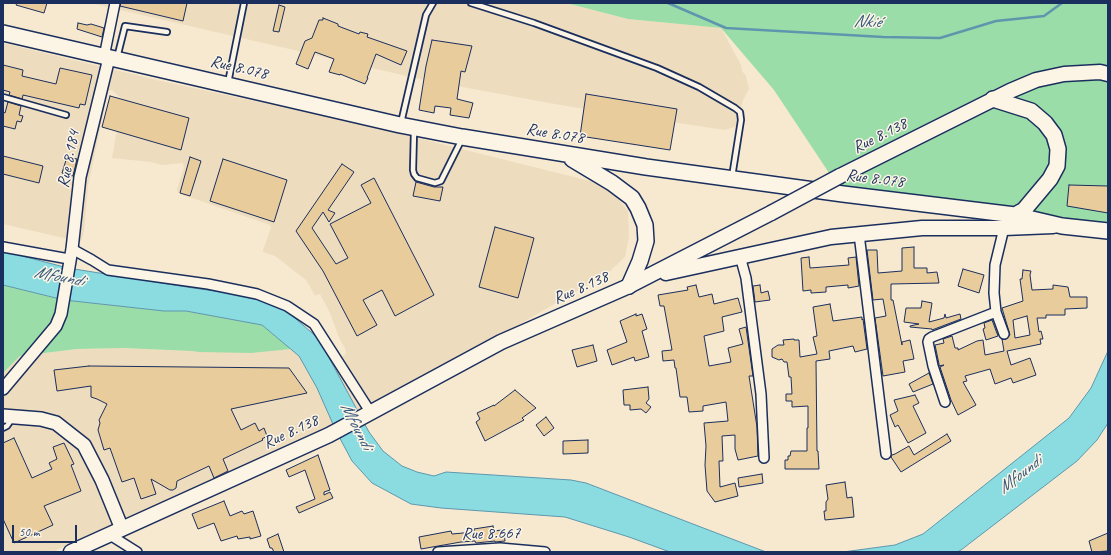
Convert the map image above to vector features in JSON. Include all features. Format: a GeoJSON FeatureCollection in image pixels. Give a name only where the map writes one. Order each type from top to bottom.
{"type":"FeatureCollection","features":[{"type":"Feature","properties":{"kind":"highway","name":"Rue 8.078"},"geometry":{"type":"LineString","coordinates":[[3,32],[110,58],[462,138],[646,167],[820,191],[1015,215],[1062,226],[1105,230]]}},
{"type":"Feature","properties":{"kind":"highway"},"geometry":{"type":"LineString","coordinates":[[993,99],[1031,111],[1045,123],[1054,135],[1058,149],[1057,166],[1050,180],[1024,210],[1015,215]]}},
{"type":"Feature","properties":{"kind":"highway"},"geometry":{"type":"LineString","coordinates":[[564,154],[612,183],[632,198],[638,208],[645,225],[646,241],[640,261],[629,286]]}},
{"type":"Feature","properties":{"kind":"main road","name":"Rue 8.138"},"geometry":{"type":"LineString","coordinates":[[71,552],[328,435],[501,342],[646,278],[840,176],[993,99],[1036,80],[1064,74],[1100,72],[1108,74]]}},
{"type":"Feature","properties":{"kind":"main road"},"geometry":{"type":"LineString","coordinates":[[646,278],[831,237],[922,228],[1062,226]]}},
{"type":"Feature","properties":{"kind":"main road"},"geometry":{"type":"LineString","coordinates":[[8,417],[41,419],[56,423],[84,445],[102,480],[116,532]]}},
{"type":"Feature","properties":{"kind":"street"},"geometry":{"type":"LineString","coordinates":[[110,58],[115,3]]}},
{"type":"Feature","properties":{"kind":"street","name":"Rue 8.184"},"geometry":{"type":"LineString","coordinates":[[3,389],[56,326],[61,314],[70,259],[80,177],[110,58]]}},
{"type":"Feature","properties":{"kind":"street"},"geometry":{"type":"LineString","coordinates":[[1004,228],[995,265],[994,293],[996,312],[1004,334]]}},
{"type":"Feature","properties":{"kind":"street"},"geometry":{"type":"LineString","coordinates":[[859,234],[886,454]]}},
{"type":"Feature","properties":{"kind":"street"},"geometry":{"type":"LineString","coordinates":[[3,247],[70,259],[92,260],[108,270],[208,284],[257,294],[288,306],[314,324],[368,414]]}},
{"type":"Feature","properties":{"kind":"street"},"geometry":{"type":"LineString","coordinates":[[740,256],[746,278],[762,394],[764,458]]}},
{"type":"Feature","properties":{"kind":"street"},"geometry":{"type":"LineString","coordinates":[[945,402],[933,366],[928,342],[929,339],[996,312]]}},
{"type":"Feature","properties":{"kind":"street"},"geometry":{"type":"LineString","coordinates":[[116,532],[137,552]]}},
{"type":"Feature","properties":{"kind":"street","name":"Rue 8.667"},"geometry":{"type":"LineString","coordinates":[[438,552],[500,550],[545,552]]}},
{"type":"Feature","properties":{"kind":"lane"},"geometry":{"type":"LineString","coordinates":[[228,85],[244,3]]}},
{"type":"Feature","properties":{"kind":"lane"},"geometry":{"type":"LineString","coordinates":[[433,3],[426,15],[407,126],[413,170],[417,178],[435,183],[441,181],[462,138]]}},
{"type":"Feature","properties":{"kind":"lane"},"geometry":{"type":"LineString","coordinates":[[471,3],[534,22],[657,68],[699,88],[735,108],[740,112],[741,120],[732,178]]}},
{"type":"Feature","properties":{"kind":"lane"},"geometry":{"type":"LineString","coordinates":[[110,58],[125,26],[166,32]]}},
{"type":"Feature","properties":{"kind":"lane"},"geometry":{"type":"LineString","coordinates":[[3,98],[66,115]]}},
{"type":"Feature","properties":{"kind":"lane"},"geometry":{"type":"LineString","coordinates":[[3,428],[7,426],[8,417]]}},
{"type":"Feature","properties":{"kind":"shaded area"},"geometry":{"type":"Polygon","coordinates":[[[90,3],[566,3],[628,19],[721,28],[741,65],[742,71],[746,76],[749,89],[743,100],[737,126],[725,130],[566,106],[424,80],[90,3]]]}},
{"type":"Feature","properties":{"kind":"shaded area"},"geometry":{"type":"Polygon","coordinates":[[[3,43],[161,81],[361,124],[590,181],[614,194],[628,211],[629,237],[625,257],[609,272],[508,331],[328,428],[243,468],[128,517],[52,552],[3,552],[3,373],[20,356],[77,349],[124,348],[199,352],[300,349],[315,350],[344,356],[346,353],[330,313],[320,294],[316,295],[316,297],[306,280],[275,256],[263,252],[271,228],[270,225],[178,193],[177,189],[184,168],[183,163],[162,165],[151,162],[112,158],[117,130],[125,102],[112,90],[109,90],[107,95],[88,186],[84,231],[81,242],[3,224],[3,43]]]}},
{"type":"Feature","properties":{"kind":"green space"},"geometry":{"type":"Polygon","coordinates":[[[566,3],[1108,3],[1108,230],[843,194],[774,90],[721,28],[628,19],[566,3]]]}},
{"type":"Feature","properties":{"kind":"green space"},"geometry":{"type":"Polygon","coordinates":[[[3,285],[64,300],[164,311],[186,311],[262,325],[291,349],[251,353],[124,348],[77,349],[20,356],[3,373],[3,285]]]}},
{"type":"Feature","properties":{"kind":"water","name":"Mfoundi"},"geometry":{"type":"Polygon","coordinates":[[[3,251],[68,268],[251,296],[288,312],[319,339],[369,432],[383,451],[402,466],[417,472],[434,476],[446,472],[571,480],[586,483],[766,552],[670,552],[629,537],[565,517],[441,508],[411,504],[372,483],[352,461],[336,431],[317,388],[299,356],[262,325],[186,311],[164,311],[64,300],[3,285],[3,251]]]}},
{"type":"Feature","properties":{"kind":"water","name":"Mfoundi"},"geometry":{"type":"Polygon","coordinates":[[[1108,351],[1108,423],[1097,440],[1077,461],[961,550],[957,552],[843,552],[895,545],[923,534],[1069,418],[1091,388],[1108,351]]]}},
{"type":"Feature","properties":{"kind":"building"},"geometry":{"type":"Polygon","coordinates":[[[17,3],[47,3],[44,13],[16,5],[17,3]]]}},
{"type":"Feature","properties":{"kind":"building"},"geometry":{"type":"Polygon","coordinates":[[[121,3],[187,3],[183,21],[120,6],[121,3]]]}},
{"type":"Feature","properties":{"kind":"building"},"geometry":{"type":"Polygon","coordinates":[[[279,5],[285,7],[279,32],[273,31],[279,5]]]}},
{"type":"Feature","properties":{"kind":"building"},"geometry":{"type":"Polygon","coordinates":[[[323,18],[338,24],[338,26],[359,34],[360,32],[368,34],[367,37],[407,51],[401,65],[376,54],[365,84],[340,74],[329,72],[334,59],[315,52],[308,69],[296,64],[305,41],[312,38],[319,20],[323,20],[323,18]]]}},
{"type":"Feature","properties":{"kind":"building"},"geometry":{"type":"Polygon","coordinates":[[[78,23],[87,25],[91,24],[104,28],[102,37],[77,29],[78,23]]]}},
{"type":"Feature","properties":{"kind":"building"},"geometry":{"type":"Polygon","coordinates":[[[432,40],[472,46],[465,72],[461,71],[457,99],[473,103],[469,118],[450,115],[451,108],[435,106],[434,113],[419,110],[432,40]]]}},
{"type":"Feature","properties":{"kind":"building"},"geometry":{"type":"Polygon","coordinates":[[[3,65],[23,70],[22,76],[56,84],[60,68],[92,75],[85,105],[80,104],[79,108],[23,95],[22,99],[9,95],[10,92],[3,90],[3,65]]]}},
{"type":"Feature","properties":{"kind":"building"},"geometry":{"type":"Polygon","coordinates":[[[586,94],[677,109],[670,150],[580,136],[586,94]]]}},
{"type":"Feature","properties":{"kind":"building"},"geometry":{"type":"Polygon","coordinates":[[[110,96],[189,118],[181,150],[102,127],[110,96]]]}},
{"type":"Feature","properties":{"kind":"building"},"geometry":{"type":"Polygon","coordinates":[[[8,102],[21,106],[19,115],[23,116],[21,122],[17,121],[15,129],[3,126],[3,112],[5,113],[8,102]]]}},
{"type":"Feature","properties":{"kind":"building"},"geometry":{"type":"Polygon","coordinates":[[[3,156],[43,166],[39,183],[3,174],[3,156]]]}},
{"type":"Feature","properties":{"kind":"building"},"geometry":{"type":"Polygon","coordinates":[[[67,157],[77,159],[73,176],[62,173],[67,157]]]}},
{"type":"Feature","properties":{"kind":"building"},"geometry":{"type":"Polygon","coordinates":[[[190,157],[201,161],[190,196],[180,193],[190,157]]]}},
{"type":"Feature","properties":{"kind":"building"},"geometry":{"type":"Polygon","coordinates":[[[223,159],[287,180],[274,222],[210,201],[223,159]]]}},
{"type":"Feature","properties":{"kind":"building"},"geometry":{"type":"Polygon","coordinates":[[[342,164],[354,172],[328,210],[335,213],[329,222],[323,212],[312,228],[336,264],[348,258],[330,224],[371,203],[361,185],[374,178],[434,295],[395,316],[382,290],[363,300],[377,325],[357,336],[323,271],[296,231],[342,164]]]}},
{"type":"Feature","properties":{"kind":"building"},"geometry":{"type":"Polygon","coordinates":[[[416,182],[434,187],[443,187],[440,201],[413,196],[416,182]]]}},
{"type":"Feature","properties":{"kind":"building"},"geometry":{"type":"Polygon","coordinates":[[[1069,185],[1108,186],[1108,213],[1067,206],[1069,185]]]}},
{"type":"Feature","properties":{"kind":"building"},"geometry":{"type":"Polygon","coordinates":[[[495,227],[534,238],[518,298],[479,287],[495,227]]]}},
{"type":"Feature","properties":{"kind":"building"},"geometry":{"type":"Polygon","coordinates":[[[914,247],[914,268],[927,268],[927,273],[937,272],[939,283],[891,284],[891,300],[893,300],[902,345],[902,342],[910,340],[914,359],[903,361],[905,372],[883,376],[875,318],[886,316],[883,299],[873,300],[867,250],[877,250],[878,273],[902,271],[902,248],[914,247]]]}},
{"type":"Feature","properties":{"kind":"building"},"geometry":{"type":"Polygon","coordinates":[[[809,257],[810,268],[849,265],[848,258],[856,257],[859,286],[848,288],[848,285],[826,287],[826,292],[811,293],[811,290],[803,291],[801,258],[809,257]]]}},
{"type":"Feature","properties":{"kind":"building"},"geometry":{"type":"Polygon","coordinates":[[[963,269],[984,275],[979,293],[958,286],[963,269]]]}},
{"type":"Feature","properties":{"kind":"building"},"geometry":{"type":"Polygon","coordinates":[[[1023,270],[1031,271],[1030,275],[1032,290],[1053,289],[1053,285],[1068,287],[1070,297],[1087,297],[1087,308],[1065,309],[1065,315],[1046,315],[1046,318],[1037,318],[1039,332],[1041,331],[1043,339],[1040,339],[1041,344],[1007,351],[1011,365],[1030,358],[1036,375],[1013,383],[1011,378],[995,384],[990,369],[965,376],[967,381],[963,382],[976,405],[958,415],[951,400],[940,367],[944,365],[939,366],[935,345],[944,343],[943,339],[952,336],[955,348],[958,348],[958,350],[977,341],[983,340],[985,355],[1004,351],[1002,339],[1006,339],[1010,335],[1002,308],[1023,301],[1020,279],[1022,279],[1023,270]],[[1027,316],[1013,320],[1015,338],[1030,335],[1027,316]]]}},
{"type":"Feature","properties":{"kind":"building"},"geometry":{"type":"Polygon","coordinates":[[[696,285],[699,297],[712,294],[714,304],[738,298],[742,312],[722,317],[724,331],[704,336],[709,366],[731,362],[728,348],[743,344],[739,329],[746,327],[753,376],[749,376],[757,427],[758,456],[738,460],[735,449],[735,435],[722,436],[723,461],[719,461],[720,487],[735,483],[738,496],[715,502],[707,491],[704,423],[728,421],[726,402],[703,406],[703,411],[689,412],[687,397],[680,397],[674,360],[663,361],[662,351],[672,350],[664,306],[660,306],[658,295],[688,290],[687,287],[696,285]]]}},
{"type":"Feature","properties":{"kind":"building"},"geometry":{"type":"Polygon","coordinates":[[[760,285],[761,293],[768,291],[770,300],[755,302],[753,286],[760,285]]]}},
{"type":"Feature","properties":{"kind":"building"},"geometry":{"type":"Polygon","coordinates":[[[922,301],[932,303],[929,322],[944,318],[945,314],[946,318],[960,314],[961,319],[932,330],[910,327],[919,324],[904,322],[906,308],[921,308],[922,301]]]}},
{"type":"Feature","properties":{"kind":"building"},"geometry":{"type":"Polygon","coordinates":[[[830,304],[833,321],[862,317],[867,349],[855,352],[853,346],[829,351],[830,359],[816,361],[817,451],[819,469],[785,469],[785,460],[788,460],[788,456],[790,456],[791,451],[807,451],[808,406],[792,407],[792,401],[786,401],[786,394],[792,394],[791,377],[789,377],[787,362],[784,362],[782,359],[779,360],[772,357],[772,349],[778,345],[784,345],[783,340],[794,339],[799,340],[800,357],[817,354],[813,337],[817,336],[813,307],[830,304]]]}},
{"type":"Feature","properties":{"kind":"building"},"geometry":{"type":"Polygon","coordinates":[[[636,314],[636,316],[642,314],[647,329],[642,331],[649,357],[635,361],[634,357],[612,365],[607,350],[627,342],[620,321],[636,314]]]}},
{"type":"Feature","properties":{"kind":"building"},"geometry":{"type":"Polygon","coordinates":[[[992,320],[998,336],[986,340],[983,329],[985,328],[984,323],[992,320]]]}},
{"type":"Feature","properties":{"kind":"building"},"geometry":{"type":"Polygon","coordinates":[[[593,345],[597,361],[577,367],[572,350],[593,345]]]}},
{"type":"Feature","properties":{"kind":"building"},"geometry":{"type":"Polygon","coordinates":[[[89,366],[289,368],[307,393],[231,409],[241,430],[255,423],[259,431],[264,428],[267,436],[262,439],[263,440],[223,459],[228,471],[214,478],[209,466],[177,481],[176,488],[173,490],[170,490],[151,479],[156,494],[141,499],[134,478],[122,482],[110,448],[104,450],[98,430],[100,423],[99,420],[107,404],[91,397],[91,386],[57,391],[54,370],[89,366]]]}},
{"type":"Feature","properties":{"kind":"building"},"geometry":{"type":"Polygon","coordinates":[[[929,373],[933,384],[913,392],[909,384],[929,373]]]}},
{"type":"Feature","properties":{"kind":"building"},"geometry":{"type":"Polygon","coordinates":[[[648,387],[649,399],[646,403],[651,407],[646,413],[641,409],[630,410],[630,405],[624,405],[623,390],[648,387]]]}},
{"type":"Feature","properties":{"kind":"building"},"geometry":{"type":"Polygon","coordinates":[[[515,390],[536,408],[522,418],[524,420],[485,441],[476,422],[480,419],[477,413],[494,406],[515,390]]]}},
{"type":"Feature","properties":{"kind":"building"},"geometry":{"type":"Polygon","coordinates":[[[915,395],[919,403],[913,406],[926,433],[908,443],[898,425],[895,427],[890,415],[898,411],[894,400],[915,395]]]}},
{"type":"Feature","properties":{"kind":"building"},"geometry":{"type":"Polygon","coordinates":[[[546,417],[554,428],[544,436],[536,425],[546,417]]]}},
{"type":"Feature","properties":{"kind":"building"},"geometry":{"type":"Polygon","coordinates":[[[947,434],[951,441],[901,472],[891,457],[909,446],[914,455],[947,434]]]}},
{"type":"Feature","properties":{"kind":"building"},"geometry":{"type":"Polygon","coordinates":[[[14,438],[32,478],[52,469],[49,463],[57,459],[53,447],[64,443],[74,464],[71,465],[81,491],[44,506],[53,525],[14,543],[3,519],[3,443],[14,438]]]}},
{"type":"Feature","properties":{"kind":"building"},"geometry":{"type":"Polygon","coordinates":[[[588,440],[588,453],[563,454],[563,441],[588,440]]]}},
{"type":"Feature","properties":{"kind":"building"},"geometry":{"type":"Polygon","coordinates":[[[318,455],[330,490],[324,492],[324,495],[330,492],[333,498],[299,513],[296,507],[315,499],[305,470],[289,477],[286,470],[318,455]]]}},
{"type":"Feature","properties":{"kind":"building"},"geometry":{"type":"Polygon","coordinates":[[[762,474],[763,483],[739,487],[738,478],[762,474]]]}},
{"type":"Feature","properties":{"kind":"building"},"geometry":{"type":"Polygon","coordinates":[[[845,482],[847,498],[852,497],[854,517],[825,520],[824,511],[826,511],[826,502],[828,499],[826,485],[845,482]]]}},
{"type":"Feature","properties":{"kind":"building"},"geometry":{"type":"Polygon","coordinates":[[[224,501],[230,516],[242,511],[244,514],[253,511],[261,536],[250,539],[250,537],[238,539],[237,536],[221,541],[214,523],[198,529],[192,514],[224,501]]]}},
{"type":"Feature","properties":{"kind":"building"},"geometry":{"type":"Polygon","coordinates":[[[493,526],[494,531],[502,530],[502,532],[504,532],[505,541],[476,543],[475,541],[461,542],[421,549],[419,537],[451,531],[452,534],[474,532],[474,529],[493,526]]]}},
{"type":"Feature","properties":{"kind":"building"},"geometry":{"type":"Polygon","coordinates":[[[1108,533],[1108,551],[1092,552],[1089,541],[1108,533]]]}},
{"type":"Feature","properties":{"kind":"building"},"geometry":{"type":"Polygon","coordinates":[[[278,534],[284,552],[274,552],[272,548],[270,548],[267,539],[278,534]]]}},
{"type":"Feature","properties":{"kind":"waterway","name":"Nkié"},"geometry":{"type":"LineString","coordinates":[[668,3],[726,28],[883,37],[940,38],[996,21],[1044,16],[1062,3]]}}]}
